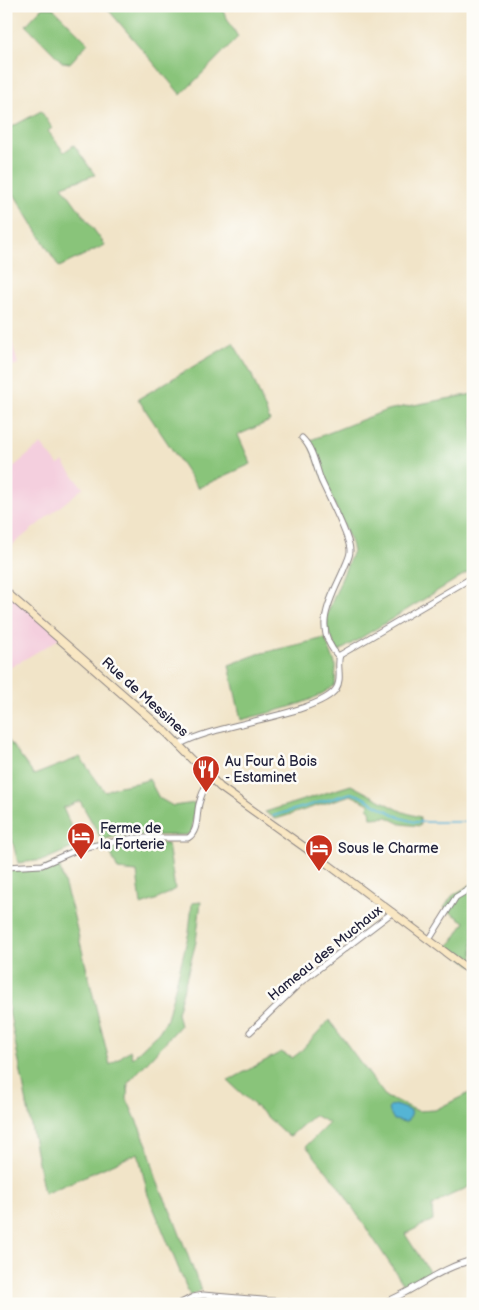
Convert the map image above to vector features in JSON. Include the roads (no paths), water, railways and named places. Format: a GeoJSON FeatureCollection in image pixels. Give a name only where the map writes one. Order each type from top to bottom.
{"type":"FeatureCollection","features":[{"type":"Feature","properties":{"kind":"main road","name":"Rue de Messines"},"geometry":{"type":"LineString","coordinates":[[6,592],[149,717],[210,778],[473,973]]}},
{"type":"Feature","properties":{"kind":"street"},"geometry":{"type":"LineString","coordinates":[[179,745],[199,735],[288,711],[326,697],[335,690],[338,684],[339,657],[328,640],[324,618],[349,557],[350,549],[309,447],[302,438]]}},
{"type":"Feature","properties":{"kind":"street"},"geometry":{"type":"LineString","coordinates":[[339,657],[473,577]]}},
{"type":"Feature","properties":{"kind":"street"},"geometry":{"type":"LineString","coordinates":[[6,867],[42,865],[81,848],[128,838],[188,838],[195,830],[200,803],[210,778]]}},
{"type":"Feature","properties":{"kind":"street"},"geometry":{"type":"LineString","coordinates":[[429,940],[456,897],[473,887]]}},
{"type":"Feature","properties":{"kind":"street","name":"Hameau des Muchaux"},"geometry":{"type":"LineString","coordinates":[[250,1032],[301,982],[393,912]]}},
{"type":"Feature","properties":{"kind":"street"},"geometry":{"type":"LineString","coordinates":[[380,1304],[442,1271],[473,1260]]}},
{"type":"Feature","properties":{"kind":"street"},"geometry":{"type":"LineString","coordinates":[[179,1304],[197,1296],[310,1304]]}},
{"type":"Feature","properties":{"kind":"water"},"geometry":{"type":"Polygon","coordinates":[[[395,1105],[411,1111],[411,1116],[406,1122],[394,1120],[388,1109],[395,1105]]]}},
{"type":"Feature","properties":{"kind":"waterway"},"geometry":{"type":"LineString","coordinates":[[273,816],[351,793],[401,818],[415,822],[473,822]]}},
{"type":"Feature","properties":{"kind":"place","name":"Au Four à Bois - Estaminet"},"geometry":{"type":"Point","coordinates":[206,793]}},
{"type":"Feature","properties":{"kind":"place","name":"Ferme de la Forterie"},"geometry":{"type":"Point","coordinates":[81,860]}},
{"type":"Feature","properties":{"kind":"place","name":"Sous le Charme"},"geometry":{"type":"Point","coordinates":[319,872]}}]}
